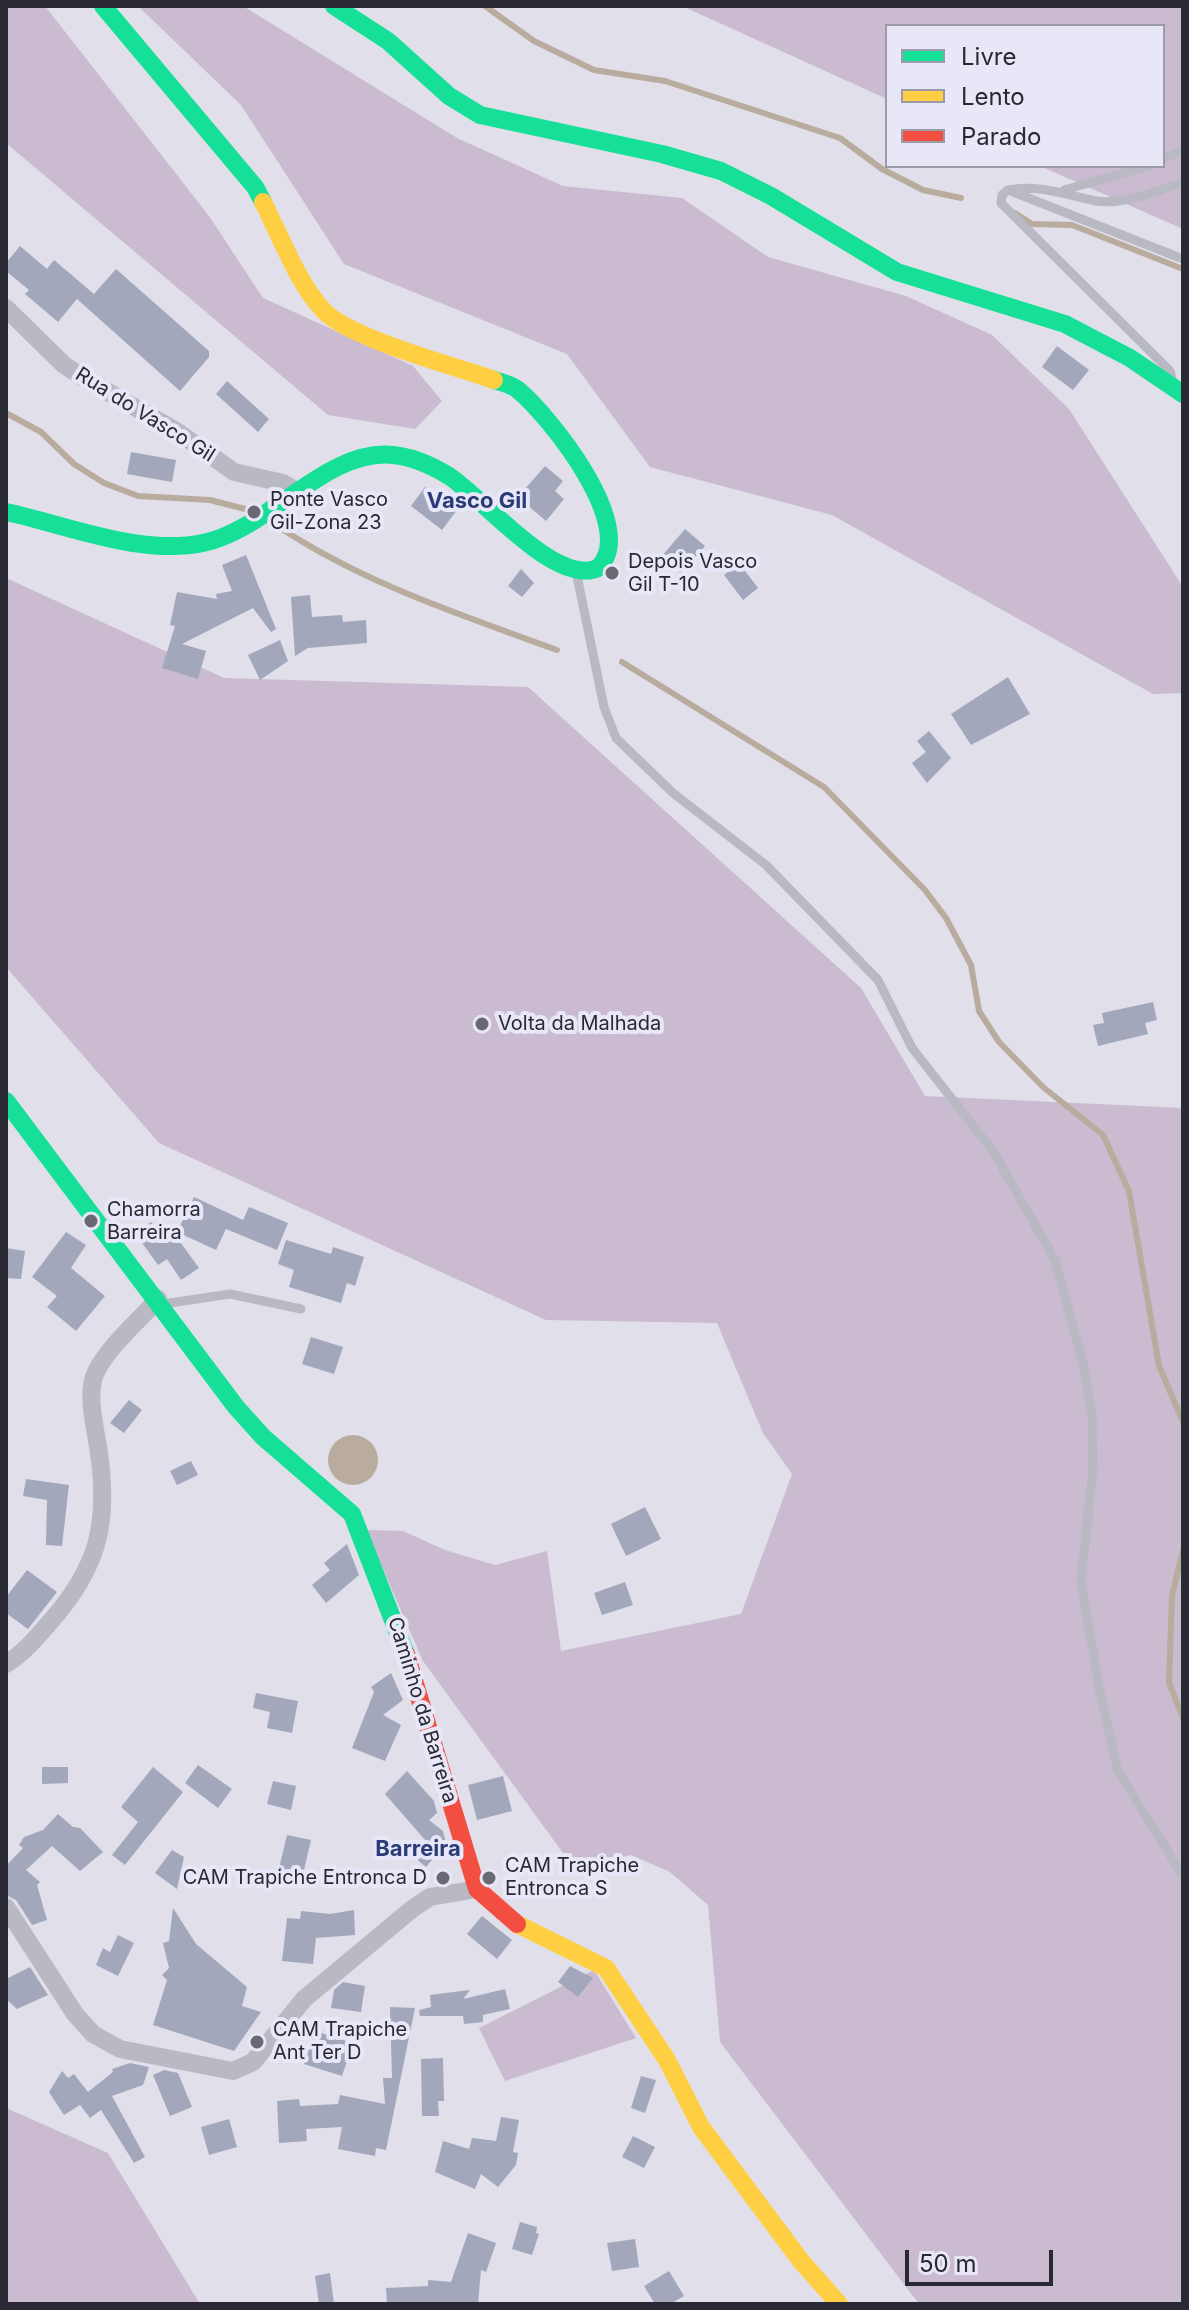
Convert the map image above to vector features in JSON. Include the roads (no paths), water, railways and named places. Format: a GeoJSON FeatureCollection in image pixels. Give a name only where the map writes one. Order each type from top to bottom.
{"type":"FeatureCollection","features":[{"type":"Feature","properties":{"kind":"main road"},"geometry":{"type":"LineString","coordinates":[[6,512],[91,532],[182,545],[216,540],[247,526],[330,473],[382,453],[413,457],[470,494],[557,564],[577,572],[588,572],[605,562],[614,543],[612,526],[589,481],[532,401],[514,387],[349,328],[326,314],[314,300],[255,187],[103,6]]}},
{"type":"Feature","properties":{"kind":"main road"},"geometry":{"type":"LineString","coordinates":[[334,6],[388,41],[449,96],[480,115],[662,154],[721,171],[771,196],[897,272],[1065,324],[1130,358],[1179,391]]}},
{"type":"Feature","properties":{"kind":"main road","name":"Caminho da Barreira"},"geometry":{"type":"LineString","coordinates":[[6,1101],[236,1407],[263,1437],[352,1514],[398,1628],[477,1889]]}},
{"type":"Feature","properties":{"kind":"main road"},"geometry":{"type":"LineString","coordinates":[[477,1889],[495,1908],[532,1933],[593,1958],[606,1968],[667,2060],[701,2127],[801,2261],[839,2304]]}},
{"type":"Feature","properties":{"kind":"street","name":"Rua do Vasco Gil"},"geometry":{"type":"LineString","coordinates":[[6,308],[64,365],[87,380],[178,432],[234,472],[283,483],[300,493]]}},
{"type":"Feature","properties":{"kind":"street"},"geometry":{"type":"LineString","coordinates":[[6,1664],[30,1645],[65,1605],[84,1577],[96,1549],[103,1522],[104,1488],[92,1391],[95,1375],[160,1302]]}},
{"type":"Feature","properties":{"kind":"street"},"geometry":{"type":"LineString","coordinates":[[6,1907],[75,2014],[93,2034],[120,2049],[233,2071],[253,2062],[304,1999],[412,1909],[438,1895],[477,1889]]}},
{"type":"Feature","properties":{"kind":"lane"},"geometry":{"type":"LineString","coordinates":[[1060,190],[1142,168]]}},
{"type":"Feature","properties":{"kind":"lane"},"geometry":{"type":"LineString","coordinates":[[1179,391],[1170,371],[1161,361],[1001,203],[1002,195],[1008,190],[1027,186],[1060,190],[1097,201],[1123,201],[1183,183]]}},
{"type":"Feature","properties":{"kind":"lane"},"geometry":{"type":"LineString","coordinates":[[1008,190],[1183,259]]}},
{"type":"Feature","properties":{"kind":"lane"},"geometry":{"type":"LineString","coordinates":[[577,572],[604,707],[616,738],[673,793],[766,865],[878,980],[912,1048],[993,1151],[1055,1260],[1084,1367],[1092,1416],[1093,1469],[1081,1581],[1100,1692],[1118,1771],[1183,1876]]}},
{"type":"Feature","properties":{"kind":"lane"},"geometry":{"type":"LineString","coordinates":[[160,1302],[230,1294],[301,1309]]}},
{"type":"Feature","properties":{"kind":"waterway"},"geometry":{"type":"LineString","coordinates":[[485,6],[534,41],[594,70],[665,81],[840,138],[882,169],[923,190],[961,198]]}},
{"type":"Feature","properties":{"kind":"waterway"},"geometry":{"type":"LineString","coordinates":[[1015,213],[1032,224],[1072,225],[1183,269]]}},
{"type":"Feature","properties":{"kind":"waterway"},"geometry":{"type":"LineString","coordinates":[[6,413],[41,432],[74,464],[104,483],[138,496],[210,500],[257,512]]}},
{"type":"Feature","properties":{"kind":"waterway"},"geometry":{"type":"LineString","coordinates":[[270,521],[373,579],[557,650]]}},
{"type":"Feature","properties":{"kind":"waterway"},"geometry":{"type":"LineString","coordinates":[[622,662],[824,787],[925,890],[946,918],[971,965],[979,1011],[999,1042],[1043,1087],[1103,1135],[1129,1191],[1159,1366],[1183,1422]]}},
{"type":"Feature","properties":{"kind":"waterway"},"geometry":{"type":"LineString","coordinates":[[1183,1550],[1172,1596],[1169,1683],[1183,1718]]}},
{"type":"Feature","properties":{"kind":"place","name":"Ponte Vasco Gil-Zona 23"},"geometry":{"type":"Point","coordinates":[254,512]}},
{"type":"Feature","properties":{"kind":"place","name":"Depois Vasco Gil T-10"},"geometry":{"type":"Point","coordinates":[612,573]}},
{"type":"Feature","properties":{"kind":"place","name":"Volta da Malhada"},"geometry":{"type":"Point","coordinates":[482,1024]}},
{"type":"Feature","properties":{"kind":"place","name":"Chamorra Barreira"},"geometry":{"type":"Point","coordinates":[91,1221]}},
{"type":"Feature","properties":{"kind":"place","name":"CAM Trapiche Entronca D"},"geometry":{"type":"Point","coordinates":[443,1878]}},
{"type":"Feature","properties":{"kind":"place","name":"CAM Trapiche Entronca S"},"geometry":{"type":"Point","coordinates":[489,1878]}},
{"type":"Feature","properties":{"kind":"place","name":"CAM Trapiche Ant Ter D"},"geometry":{"type":"Point","coordinates":[257,2042]}},
{"type":"Feature","properties":{"kind":"district","name":"Vasco Gil"},"geometry":{"type":"Point","coordinates":[477,501]}},
{"type":"Feature","properties":{"kind":"district","name":"Barreira"},"geometry":{"type":"Point","coordinates":[418,1849]}}]}
